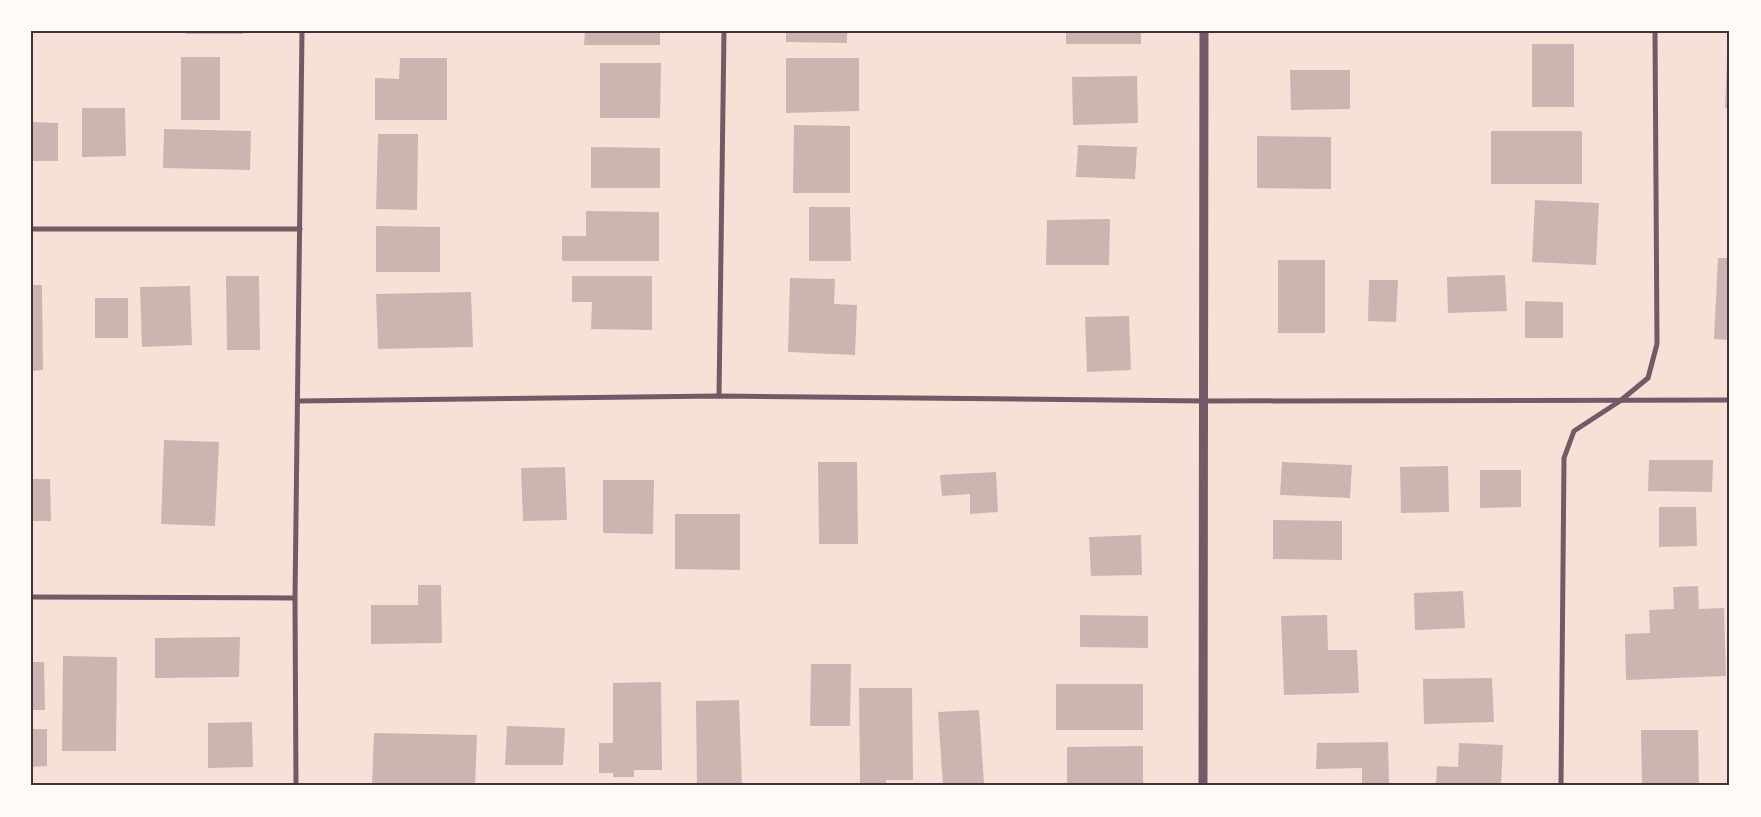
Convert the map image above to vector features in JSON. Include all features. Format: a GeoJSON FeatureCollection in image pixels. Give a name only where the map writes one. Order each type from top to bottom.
{"type":"FeatureCollection","features":[{"type":"Feature","properties":{"kind":"street"},"geometry":{"type":"LineString","coordinates":[[296,786],[295,598],[302,31]]}},
{"type":"Feature","properties":{"kind":"street"},"geometry":{"type":"LineString","coordinates":[[718,396],[724,31]]}},
{"type":"Feature","properties":{"kind":"street"},"geometry":{"type":"LineString","coordinates":[[1203,786],[1204,31]]}},
{"type":"Feature","properties":{"kind":"street"},"geometry":{"type":"LineString","coordinates":[[1561,786],[1564,458],[1574,431],[1620,401],[1648,378],[1657,344],[1655,31]]}},
{"type":"Feature","properties":{"kind":"street"},"geometry":{"type":"LineString","coordinates":[[31,229],[300,229]]}},
{"type":"Feature","properties":{"kind":"street"},"geometry":{"type":"LineString","coordinates":[[298,401],[718,396],[1205,401],[1730,400]]}},
{"type":"Feature","properties":{"kind":"street"},"geometry":{"type":"LineString","coordinates":[[31,597],[295,598]]}},
{"type":"Feature","properties":{"kind":"building"},"geometry":{"type":"Polygon","coordinates":[[[186,31],[243,31],[243,34],[186,34],[186,31]]]}},
{"type":"Feature","properties":{"kind":"building"},"geometry":{"type":"Polygon","coordinates":[[[585,31],[660,31],[660,45],[584,45],[585,31]]]}},
{"type":"Feature","properties":{"kind":"building"},"geometry":{"type":"Polygon","coordinates":[[[786,31],[847,31],[847,43],[786,42],[786,31]]]}},
{"type":"Feature","properties":{"kind":"building"},"geometry":{"type":"Polygon","coordinates":[[[1066,31],[1141,31],[1141,44],[1066,44],[1066,31]]]}},
{"type":"Feature","properties":{"kind":"building"},"geometry":{"type":"Polygon","coordinates":[[[1532,44],[1574,44],[1574,107],[1532,107],[1532,44]]]}},
{"type":"Feature","properties":{"kind":"building"},"geometry":{"type":"Polygon","coordinates":[[[181,57],[220,57],[220,120],[181,120],[181,57]]]}},
{"type":"Feature","properties":{"kind":"building"},"geometry":{"type":"Polygon","coordinates":[[[400,58],[447,58],[447,120],[375,120],[375,78],[399,79],[400,58]]]}},
{"type":"Feature","properties":{"kind":"building"},"geometry":{"type":"Polygon","coordinates":[[[786,58],[859,58],[859,111],[786,113],[786,58]]]}},
{"type":"Feature","properties":{"kind":"building"},"geometry":{"type":"Polygon","coordinates":[[[1727,58],[1730,58],[1730,108],[1725,108],[1727,58]]]}},
{"type":"Feature","properties":{"kind":"building"},"geometry":{"type":"Polygon","coordinates":[[[600,63],[661,63],[660,118],[600,118],[600,63]]]}},
{"type":"Feature","properties":{"kind":"building"},"geometry":{"type":"Polygon","coordinates":[[[1290,70],[1350,70],[1350,109],[1291,110],[1290,70]]]}},
{"type":"Feature","properties":{"kind":"building"},"geometry":{"type":"Polygon","coordinates":[[[1137,76],[1138,123],[1073,125],[1072,77],[1137,76]]]}},
{"type":"Feature","properties":{"kind":"building"},"geometry":{"type":"Polygon","coordinates":[[[82,108],[125,108],[126,156],[82,157],[82,108]]]}},
{"type":"Feature","properties":{"kind":"building"},"geometry":{"type":"Polygon","coordinates":[[[31,122],[58,123],[58,161],[31,161],[31,122]]]}},
{"type":"Feature","properties":{"kind":"building"},"geometry":{"type":"Polygon","coordinates":[[[794,125],[850,126],[850,193],[793,193],[794,125]]]}},
{"type":"Feature","properties":{"kind":"building"},"geometry":{"type":"Polygon","coordinates":[[[164,129],[251,131],[250,170],[163,168],[164,129]]]}},
{"type":"Feature","properties":{"kind":"building"},"geometry":{"type":"Polygon","coordinates":[[[1491,131],[1582,131],[1582,184],[1491,184],[1491,131]]]}},
{"type":"Feature","properties":{"kind":"building"},"geometry":{"type":"Polygon","coordinates":[[[378,134],[418,134],[417,210],[376,209],[378,134]]]}},
{"type":"Feature","properties":{"kind":"building"},"geometry":{"type":"Polygon","coordinates":[[[1257,136],[1331,137],[1331,189],[1257,188],[1257,136]]]}},
{"type":"Feature","properties":{"kind":"building"},"geometry":{"type":"Polygon","coordinates":[[[1078,145],[1137,147],[1135,179],[1076,177],[1078,145]]]}},
{"type":"Feature","properties":{"kind":"building"},"geometry":{"type":"Polygon","coordinates":[[[591,147],[660,148],[660,188],[591,188],[591,147]]]}},
{"type":"Feature","properties":{"kind":"building"},"geometry":{"type":"Polygon","coordinates":[[[1535,200],[1599,203],[1596,265],[1532,262],[1535,200]]]}},
{"type":"Feature","properties":{"kind":"building"},"geometry":{"type":"Polygon","coordinates":[[[809,207],[850,207],[851,261],[809,261],[809,207]]]}},
{"type":"Feature","properties":{"kind":"building"},"geometry":{"type":"Polygon","coordinates":[[[586,211],[659,212],[659,261],[562,261],[562,236],[586,236],[586,211]]]}},
{"type":"Feature","properties":{"kind":"building"},"geometry":{"type":"Polygon","coordinates":[[[1110,219],[1109,265],[1046,265],[1047,220],[1110,219]]]}},
{"type":"Feature","properties":{"kind":"building"},"geometry":{"type":"Polygon","coordinates":[[[376,226],[440,227],[440,272],[376,272],[376,226]]]}},
{"type":"Feature","properties":{"kind":"building"},"geometry":{"type":"Polygon","coordinates":[[[1718,258],[1730,258],[1730,340],[1714,339],[1718,258]]]}},
{"type":"Feature","properties":{"kind":"building"},"geometry":{"type":"Polygon","coordinates":[[[1278,260],[1325,260],[1325,333],[1278,333],[1278,260]]]}},
{"type":"Feature","properties":{"kind":"building"},"geometry":{"type":"Polygon","coordinates":[[[1505,275],[1507,311],[1448,313],[1447,277],[1505,275]]]}},
{"type":"Feature","properties":{"kind":"building"},"geometry":{"type":"Polygon","coordinates":[[[226,276],[259,276],[260,350],[227,350],[226,276]]]}},
{"type":"Feature","properties":{"kind":"building"},"geometry":{"type":"Polygon","coordinates":[[[572,276],[652,276],[652,330],[591,329],[592,302],[572,302],[572,276]]]}},
{"type":"Feature","properties":{"kind":"building"},"geometry":{"type":"Polygon","coordinates":[[[790,278],[835,279],[834,304],[857,305],[855,355],[788,352],[790,278]]]}},
{"type":"Feature","properties":{"kind":"building"},"geometry":{"type":"Polygon","coordinates":[[[1369,280],[1398,280],[1396,322],[1368,321],[1369,280]]]}},
{"type":"Feature","properties":{"kind":"building"},"geometry":{"type":"Polygon","coordinates":[[[31,285],[42,285],[43,370],[31,371],[31,285]]]}},
{"type":"Feature","properties":{"kind":"building"},"geometry":{"type":"Polygon","coordinates":[[[190,286],[192,345],[142,347],[140,287],[190,286]]]}},
{"type":"Feature","properties":{"kind":"building"},"geometry":{"type":"Polygon","coordinates":[[[471,292],[473,347],[378,349],[376,294],[471,292]]]}},
{"type":"Feature","properties":{"kind":"building"},"geometry":{"type":"Polygon","coordinates":[[[95,298],[128,298],[128,338],[95,338],[95,298]]]}},
{"type":"Feature","properties":{"kind":"building"},"geometry":{"type":"Polygon","coordinates":[[[1525,301],[1563,302],[1563,338],[1525,338],[1525,301]]]}},
{"type":"Feature","properties":{"kind":"building"},"geometry":{"type":"Polygon","coordinates":[[[1129,316],[1131,370],[1087,372],[1085,317],[1129,316]]]}},
{"type":"Feature","properties":{"kind":"building"},"geometry":{"type":"Polygon","coordinates":[[[164,440],[219,442],[215,526],[161,524],[164,440]]]}},
{"type":"Feature","properties":{"kind":"building"},"geometry":{"type":"Polygon","coordinates":[[[1649,460],[1713,460],[1712,492],[1648,491],[1649,460]]]}},
{"type":"Feature","properties":{"kind":"building"},"geometry":{"type":"Polygon","coordinates":[[[818,462],[857,462],[858,544],[819,544],[818,462]]]}},
{"type":"Feature","properties":{"kind":"building"},"geometry":{"type":"Polygon","coordinates":[[[1282,462],[1352,465],[1350,498],[1280,495],[1282,462]]]}},
{"type":"Feature","properties":{"kind":"building"},"geometry":{"type":"Polygon","coordinates":[[[1448,466],[1449,512],[1401,513],[1400,467],[1448,466]]]}},
{"type":"Feature","properties":{"kind":"building"},"geometry":{"type":"Polygon","coordinates":[[[565,467],[567,520],[523,521],[521,468],[565,467]]]}},
{"type":"Feature","properties":{"kind":"building"},"geometry":{"type":"Polygon","coordinates":[[[1480,470],[1521,470],[1521,507],[1480,508],[1480,470]]]}},
{"type":"Feature","properties":{"kind":"building"},"geometry":{"type":"Polygon","coordinates":[[[996,472],[998,512],[970,514],[970,494],[942,496],[940,475],[996,472]]]}},
{"type":"Feature","properties":{"kind":"building"},"geometry":{"type":"Polygon","coordinates":[[[31,479],[50,479],[51,521],[31,521],[31,479]]]}},
{"type":"Feature","properties":{"kind":"building"},"geometry":{"type":"Polygon","coordinates":[[[603,480],[654,480],[653,534],[603,533],[603,480]]]}},
{"type":"Feature","properties":{"kind":"building"},"geometry":{"type":"Polygon","coordinates":[[[1659,507],[1696,507],[1697,546],[1659,547],[1659,507]]]}},
{"type":"Feature","properties":{"kind":"building"},"geometry":{"type":"Polygon","coordinates":[[[675,514],[740,514],[740,570],[675,569],[675,514]]]}},
{"type":"Feature","properties":{"kind":"building"},"geometry":{"type":"Polygon","coordinates":[[[1273,520],[1342,521],[1342,560],[1273,559],[1273,520]]]}},
{"type":"Feature","properties":{"kind":"building"},"geometry":{"type":"Polygon","coordinates":[[[1141,535],[1142,575],[1091,576],[1089,537],[1141,535]]]}},
{"type":"Feature","properties":{"kind":"building"},"geometry":{"type":"Polygon","coordinates":[[[418,585],[441,585],[442,643],[371,644],[371,605],[418,605],[418,585]]]}},
{"type":"Feature","properties":{"kind":"building"},"geometry":{"type":"Polygon","coordinates":[[[1698,586],[1699,609],[1724,608],[1726,676],[1626,680],[1625,634],[1650,633],[1649,610],[1674,609],[1673,587],[1698,586]]]}},
{"type":"Feature","properties":{"kind":"building"},"geometry":{"type":"Polygon","coordinates":[[[1463,591],[1465,628],[1415,630],[1414,593],[1463,591]]]}},
{"type":"Feature","properties":{"kind":"building"},"geometry":{"type":"Polygon","coordinates":[[[1080,615],[1148,616],[1148,648],[1080,647],[1080,615]]]}},
{"type":"Feature","properties":{"kind":"building"},"geometry":{"type":"Polygon","coordinates":[[[1327,615],[1328,650],[1357,650],[1359,693],[1284,695],[1281,616],[1327,615]]]}},
{"type":"Feature","properties":{"kind":"building"},"geometry":{"type":"Polygon","coordinates":[[[240,637],[239,677],[155,678],[155,638],[240,637]]]}},
{"type":"Feature","properties":{"kind":"building"},"geometry":{"type":"Polygon","coordinates":[[[63,656],[117,657],[116,751],[62,751],[63,656]]]}},
{"type":"Feature","properties":{"kind":"building"},"geometry":{"type":"Polygon","coordinates":[[[31,662],[44,662],[45,710],[31,710],[31,662]]]}},
{"type":"Feature","properties":{"kind":"building"},"geometry":{"type":"Polygon","coordinates":[[[811,664],[851,664],[850,726],[810,726],[811,664]]]}},
{"type":"Feature","properties":{"kind":"building"},"geometry":{"type":"Polygon","coordinates":[[[1492,678],[1494,722],[1424,724],[1423,679],[1492,678]]]}},
{"type":"Feature","properties":{"kind":"building"},"geometry":{"type":"Polygon","coordinates":[[[661,682],[662,770],[634,770],[634,777],[613,777],[613,773],[599,773],[599,743],[613,743],[613,683],[661,682]]]}},
{"type":"Feature","properties":{"kind":"building"},"geometry":{"type":"Polygon","coordinates":[[[1056,684],[1143,684],[1143,730],[1056,730],[1056,684]]]}},
{"type":"Feature","properties":{"kind":"building"},"geometry":{"type":"Polygon","coordinates":[[[859,688],[912,688],[913,780],[886,780],[886,783],[860,784],[859,688]]]}},
{"type":"Feature","properties":{"kind":"building"},"geometry":{"type":"Polygon","coordinates":[[[739,700],[742,786],[697,786],[696,701],[739,700]]]}},
{"type":"Feature","properties":{"kind":"building"},"geometry":{"type":"Polygon","coordinates":[[[979,710],[984,784],[943,786],[938,712],[979,710]]]}},
{"type":"Feature","properties":{"kind":"building"},"geometry":{"type":"Polygon","coordinates":[[[252,722],[253,767],[208,768],[208,723],[252,722]]]}},
{"type":"Feature","properties":{"kind":"building"},"geometry":{"type":"Polygon","coordinates":[[[507,726],[565,728],[563,765],[505,765],[507,726]]]}},
{"type":"Feature","properties":{"kind":"building"},"geometry":{"type":"Polygon","coordinates":[[[31,729],[47,729],[47,766],[31,767],[31,729]]]}},
{"type":"Feature","properties":{"kind":"building"},"geometry":{"type":"Polygon","coordinates":[[[1641,730],[1698,730],[1699,786],[1642,786],[1641,730]]]}},
{"type":"Feature","properties":{"kind":"building"},"geometry":{"type":"Polygon","coordinates":[[[374,733],[477,735],[475,786],[372,786],[374,733]]]}},
{"type":"Feature","properties":{"kind":"building"},"geometry":{"type":"Polygon","coordinates":[[[1388,742],[1389,786],[1362,786],[1362,768],[1316,769],[1317,743],[1388,742]]]}},
{"type":"Feature","properties":{"kind":"building"},"geometry":{"type":"Polygon","coordinates":[[[1459,743],[1503,745],[1501,786],[1436,786],[1437,766],[1458,767],[1459,743]]]}},
{"type":"Feature","properties":{"kind":"building"},"geometry":{"type":"Polygon","coordinates":[[[1143,746],[1143,786],[1067,786],[1067,747],[1143,746]]]}}]}
